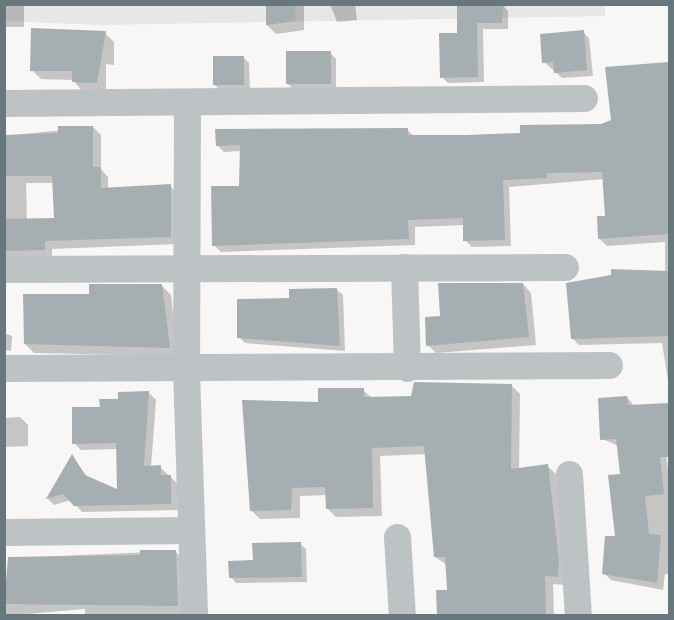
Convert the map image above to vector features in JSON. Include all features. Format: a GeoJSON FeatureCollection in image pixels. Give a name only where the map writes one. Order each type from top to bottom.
{"type":"FeatureCollection","features":[{"type":"Feature","properties":{"kind":"street"},"geometry":{"type":"LineString","coordinates":[[4,103],[584,98]]}},
{"type":"Feature","properties":{"kind":"street"},"geometry":{"type":"LineString","coordinates":[[187,103],[186,371],[194,615]]}},
{"type":"Feature","properties":{"kind":"street"},"geometry":{"type":"LineString","coordinates":[[404,267],[407,368]]}},
{"type":"Feature","properties":{"kind":"street"},"geometry":{"type":"LineString","coordinates":[[4,269],[565,267]]}},
{"type":"Feature","properties":{"kind":"street"},"geometry":{"type":"LineString","coordinates":[[4,368],[186,371],[609,364]]}},
{"type":"Feature","properties":{"kind":"street"},"geometry":{"type":"LineString","coordinates":[[569,474],[578,615]]}},
{"type":"Feature","properties":{"kind":"street"},"geometry":{"type":"LineString","coordinates":[[4,532],[190,530]]}},
{"type":"Feature","properties":{"kind":"street"},"geometry":{"type":"LineString","coordinates":[[397,537],[402,615]]}},
{"type":"Feature","properties":{"kind":"shaded area"},"geometry":{"type":"Polygon","coordinates":[[[5,4],[605,4],[605,16],[99,25],[5,21],[5,4]]]}},
{"type":"Feature","properties":{"kind":"building"},"geometry":{"type":"Polygon","coordinates":[[[266,4],[295,4],[296,21],[266,25],[266,4]]]}},
{"type":"Feature","properties":{"kind":"building"},"geometry":{"type":"Polygon","coordinates":[[[457,4],[503,4],[502,23],[477,23],[478,77],[440,78],[439,33],[457,33],[457,4]]]}},
{"type":"Feature","properties":{"kind":"building"},"geometry":{"type":"Polygon","coordinates":[[[31,28],[106,31],[97,83],[72,82],[72,71],[30,71],[31,28]]]}},
{"type":"Feature","properties":{"kind":"building"},"geometry":{"type":"Polygon","coordinates":[[[584,30],[587,70],[554,73],[553,62],[542,63],[540,34],[584,30]]]}},
{"type":"Feature","properties":{"kind":"building"},"geometry":{"type":"Polygon","coordinates":[[[286,51],[331,51],[331,84],[286,84],[286,51]]]}},
{"type":"Feature","properties":{"kind":"building"},"geometry":{"type":"Polygon","coordinates":[[[213,56],[244,56],[244,85],[213,85],[213,56]]]}},
{"type":"Feature","properties":{"kind":"building"},"geometry":{"type":"Polygon","coordinates":[[[669,62],[669,234],[598,239],[597,216],[605,216],[602,172],[547,173],[547,178],[503,180],[505,240],[463,241],[463,218],[408,220],[409,239],[212,246],[211,186],[239,186],[240,145],[216,146],[215,129],[408,128],[408,135],[466,135],[520,133],[520,125],[601,124],[611,120],[605,67],[669,62]]]}},
{"type":"Feature","properties":{"kind":"building"},"geometry":{"type":"Polygon","coordinates":[[[58,126],[93,126],[93,167],[101,167],[101,188],[171,184],[171,237],[45,241],[45,250],[4,251],[4,219],[54,218],[52,176],[4,176],[4,135],[58,133],[58,126]]]}},
{"type":"Feature","properties":{"kind":"building"},"geometry":{"type":"Polygon","coordinates":[[[611,269],[669,271],[669,336],[571,339],[566,283],[611,275],[611,269]]]}},
{"type":"Feature","properties":{"kind":"building"},"geometry":{"type":"Polygon","coordinates":[[[438,283],[523,283],[529,337],[426,346],[425,317],[440,316],[438,283]]]}},
{"type":"Feature","properties":{"kind":"building"},"geometry":{"type":"Polygon","coordinates":[[[89,284],[162,284],[170,348],[24,344],[23,294],[89,294],[89,284]]]}},
{"type":"Feature","properties":{"kind":"building"},"geometry":{"type":"Polygon","coordinates":[[[337,288],[340,346],[237,338],[237,299],[289,298],[289,289],[337,288]]]}},
{"type":"Feature","properties":{"kind":"building"},"geometry":{"type":"Polygon","coordinates":[[[414,382],[512,384],[511,469],[548,464],[559,560],[558,577],[545,576],[546,615],[437,615],[436,590],[447,590],[445,557],[434,557],[424,446],[372,448],[373,508],[326,509],[325,487],[292,488],[291,510],[250,511],[242,400],[318,402],[318,388],[364,388],[364,397],[411,396],[414,382]]]}},
{"type":"Feature","properties":{"kind":"building"},"geometry":{"type":"Polygon","coordinates":[[[149,391],[144,466],[161,465],[161,475],[171,475],[171,504],[74,506],[63,494],[46,499],[72,454],[85,475],[117,489],[116,443],[72,444],[72,407],[100,407],[99,399],[118,399],[118,392],[149,391]]]}},
{"type":"Feature","properties":{"kind":"building"},"geometry":{"type":"Polygon","coordinates":[[[627,396],[628,405],[669,403],[669,457],[660,457],[664,494],[645,496],[649,534],[661,535],[657,583],[602,574],[605,536],[615,536],[608,475],[620,474],[616,439],[600,440],[598,398],[627,396]]]}},
{"type":"Feature","properties":{"kind":"building"},"geometry":{"type":"Polygon","coordinates":[[[301,542],[302,577],[229,578],[228,561],[253,560],[252,543],[301,542]]]}},
{"type":"Feature","properties":{"kind":"building"},"geometry":{"type":"Polygon","coordinates":[[[140,550],[176,550],[178,606],[4,604],[8,557],[140,555],[140,550]]]}}]}
